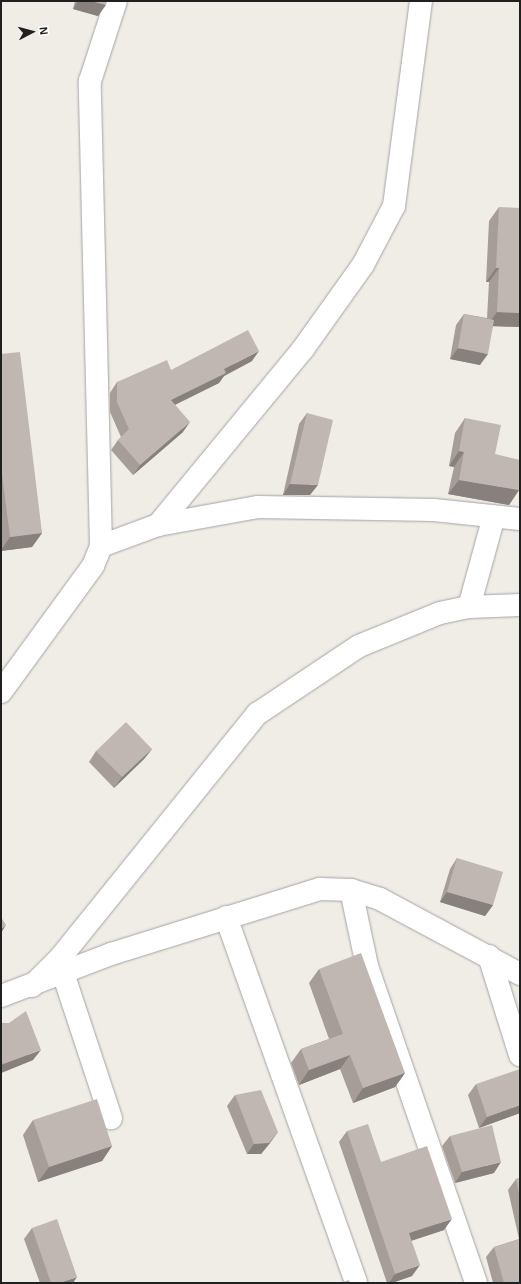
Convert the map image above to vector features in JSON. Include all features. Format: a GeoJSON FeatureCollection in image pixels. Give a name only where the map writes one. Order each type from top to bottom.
{"type":"FeatureCollection","features":[{"type":"Feature","properties":{"kind":"street"},"geometry":{"type":"LineString","coordinates":[[1,692],[92,566],[101,546],[90,80],[116,1]]}},
{"type":"Feature","properties":{"kind":"street"},"geometry":{"type":"LineString","coordinates":[[158,525],[302,349],[363,265],[394,206],[421,1]]}},
{"type":"Feature","properties":{"kind":"street"},"geometry":{"type":"LineString","coordinates":[[101,546],[158,525],[258,507],[434,510],[520,519]]}},
{"type":"Feature","properties":{"kind":"street"},"geometry":{"type":"LineString","coordinates":[[469,607],[494,516]]}},
{"type":"Feature","properties":{"kind":"street"},"geometry":{"type":"LineString","coordinates":[[32,986],[60,958],[257,714],[358,646],[440,613],[469,607],[520,605]]}},
{"type":"Feature","properties":{"kind":"street"},"geometry":{"type":"LineString","coordinates":[[1,996],[226,916],[320,889],[351,890],[380,899],[489,956],[520,974]]}},
{"type":"Feature","properties":{"kind":"street"},"geometry":{"type":"LineString","coordinates":[[351,890],[367,966],[476,1283]]}},
{"type":"Feature","properties":{"kind":"street"},"geometry":{"type":"LineString","coordinates":[[226,916],[356,1283]]}},
{"type":"Feature","properties":{"kind":"street"},"geometry":{"type":"LineString","coordinates":[[489,956],[520,1055]]}},
{"type":"Feature","properties":{"kind":"street"},"geometry":{"type":"LineString","coordinates":[[63,973],[111,1118]]}},
{"type":"Feature","properties":{"kind":"building"},"geometry":{"type":"Polygon","coordinates":[[[91,1],[107,1],[106,5],[91,1]]]}},
{"type":"Feature","properties":{"kind":"building"},"geometry":{"type":"Polygon","coordinates":[[[499,207],[520,208],[520,313],[497,312],[499,268],[496,268],[499,207]]]}},
{"type":"Feature","properties":{"kind":"building"},"geometry":{"type":"Polygon","coordinates":[[[464,314],[494,320],[488,354],[458,348],[464,314]]]}},
{"type":"Feature","properties":{"kind":"building"},"geometry":{"type":"Polygon","coordinates":[[[248,330],[259,351],[224,369],[226,373],[171,400],[190,422],[140,465],[118,440],[129,429],[117,402],[117,382],[167,360],[171,370],[248,330]]]}},
{"type":"Feature","properties":{"kind":"building"},"geometry":{"type":"Polygon","coordinates":[[[20,352],[42,533],[10,537],[1,466],[1,354],[20,352]]]}},
{"type":"Feature","properties":{"kind":"building"},"geometry":{"type":"Polygon","coordinates":[[[307,413],[333,420],[318,485],[290,484],[307,413]]]}},
{"type":"Feature","properties":{"kind":"building"},"geometry":{"type":"Polygon","coordinates":[[[465,418],[501,425],[495,454],[520,460],[519,490],[459,480],[464,452],[459,451],[465,418]]]}},
{"type":"Feature","properties":{"kind":"building"},"geometry":{"type":"Polygon","coordinates":[[[126,722],[152,749],[122,777],[96,751],[126,722]]]}},
{"type":"Feature","properties":{"kind":"building"},"geometry":{"type":"Polygon","coordinates":[[[457,858],[503,872],[493,905],[447,892],[457,858]]]}},
{"type":"Feature","properties":{"kind":"building"},"geometry":{"type":"Polygon","coordinates":[[[1,917],[6,925],[1,929],[1,917]]]}},
{"type":"Feature","properties":{"kind":"building"},"geometry":{"type":"Polygon","coordinates":[[[361,953],[405,1073],[363,1088],[350,1055],[309,1070],[301,1049],[343,1034],[319,969],[361,953]]]}},
{"type":"Feature","properties":{"kind":"building"},"geometry":{"type":"Polygon","coordinates":[[[26,1011],[41,1050],[3,1064],[1,1059],[1,1023],[9,1023],[26,1011]]]}},
{"type":"Feature","properties":{"kind":"building"},"geometry":{"type":"Polygon","coordinates":[[[520,1069],[520,1105],[487,1117],[476,1084],[520,1069]]]}},
{"type":"Feature","properties":{"kind":"building"},"geometry":{"type":"Polygon","coordinates":[[[261,1090],[278,1132],[269,1143],[254,1144],[235,1095],[261,1090]]]}},
{"type":"Feature","properties":{"kind":"building"},"geometry":{"type":"Polygon","coordinates":[[[97,1099],[112,1146],[49,1167],[33,1120],[97,1099]]]}},
{"type":"Feature","properties":{"kind":"building"},"geometry":{"type":"Polygon","coordinates":[[[368,1124],[381,1162],[427,1146],[452,1219],[409,1233],[420,1265],[395,1274],[347,1131],[368,1124]]]}},
{"type":"Feature","properties":{"kind":"building"},"geometry":{"type":"Polygon","coordinates":[[[492,1125],[501,1162],[462,1172],[450,1136],[492,1125]]]}},
{"type":"Feature","properties":{"kind":"building"},"geometry":{"type":"Polygon","coordinates":[[[520,1178],[520,1199],[516,1179],[520,1178]]]}},
{"type":"Feature","properties":{"kind":"building"},"geometry":{"type":"Polygon","coordinates":[[[57,1219],[77,1277],[60,1283],[51,1283],[32,1228],[57,1219]]]}},
{"type":"Feature","properties":{"kind":"building"},"geometry":{"type":"Polygon","coordinates":[[[520,1239],[520,1283],[504,1283],[494,1247],[520,1239]]]}},
{"type":"Feature","properties":{"kind":"building"},"geometry":{"type":"Polygon","coordinates":[[[349,1280],[350,1283],[340,1283],[349,1280]]]}}]}
